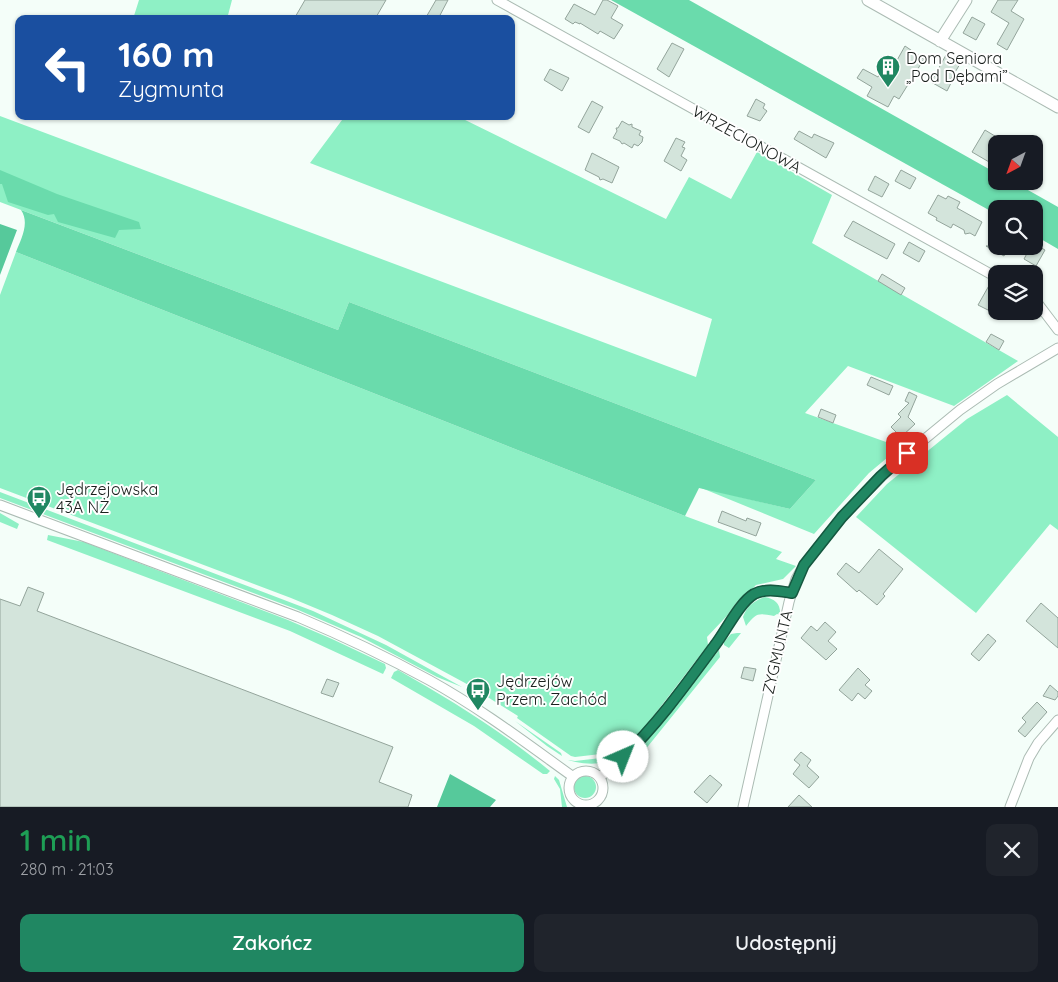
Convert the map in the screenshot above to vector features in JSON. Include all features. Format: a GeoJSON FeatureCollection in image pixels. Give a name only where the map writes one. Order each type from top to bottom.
{"type":"FeatureCollection","features":[{"type":"Feature","properties":{"kind":"street","name":"WRZECIONOWA"},"geometry":{"type":"LineString","coordinates":[[497,0],[988,274]]}},
{"type":"Feature","properties":{"kind":"street"},"geometry":{"type":"LineString","coordinates":[[868,0],[1058,107]]}},
{"type":"Feature","properties":{"kind":"street"},"geometry":{"type":"LineString","coordinates":[[940,41],[966,0]]}},
{"type":"Feature","properties":{"kind":"street"},"geometry":{"type":"LineString","coordinates":[[1043,309],[1058,330]]}},
{"type":"Feature","properties":{"kind":"street","name":"ZYGMUNTA"},"geometry":{"type":"LineString","coordinates":[[743,807],[792,593],[804,565],[842,517],[892,466],[960,410],[998,384],[1058,348]]}},
{"type":"Feature","properties":{"kind":"street"},"geometry":{"type":"LineString","coordinates":[[0,504],[298,616],[342,636],[439,686],[526,742],[572,776]]}},
{"type":"Feature","properties":{"kind":"street"},"geometry":{"type":"LineString","coordinates":[[600,777],[614,767],[648,731],[749,598],[765,590],[792,593]]}},
{"type":"Feature","properties":{"kind":"street"},"geometry":{"type":"LineString","coordinates":[[1010,807],[1029,758],[1038,743],[1058,720]]}},
{"type":"Feature","properties":{"kind":"street"},"geometry":{"type":"LineString","coordinates":[[586,770],[600,777],[603,786],[601,796],[595,803],[586,805],[576,803],[570,795],[568,786],[572,776],[586,770]]}},
{"type":"Feature","properties":{"kind":"shaded area"},"geometry":{"type":"Polygon","coordinates":[[[139,0],[232,0],[228,15],[134,15],[139,0]]]}},
{"type":"Feature","properties":{"kind":"shaded area"},"geometry":{"type":"Polygon","coordinates":[[[611,0],[689,0],[988,168],[988,190],[1028,190],[1058,207],[1058,249],[1043,240],[1043,200],[988,200],[988,210],[611,0]]]}},
{"type":"Feature","properties":{"kind":"shaded area"},"geometry":{"type":"Polygon","coordinates":[[[0,116],[696,377],[712,319],[310,163],[342,120],[465,120],[666,219],[689,177],[731,199],[757,152],[832,195],[812,243],[1018,361],[954,406],[848,366],[805,413],[900,447],[869,473],[814,534],[699,487],[790,509],[816,480],[349,302],[338,330],[0,202],[0,116]]]}},
{"type":"Feature","properties":{"kind":"shaded area"},"geometry":{"type":"Polygon","coordinates":[[[0,170],[57,194],[139,222],[141,229],[119,230],[115,238],[58,222],[54,214],[48,215],[8,202],[2,184],[0,184],[0,170]]]}},
{"type":"Feature","properties":{"kind":"shaded area"},"geometry":{"type":"Polygon","coordinates":[[[21,210],[338,330],[349,302],[816,480],[790,509],[699,488],[685,516],[16,252],[25,226],[24,215],[21,210]]]}},
{"type":"Feature","properties":{"kind":"shaded area"},"geometry":{"type":"Polygon","coordinates":[[[0,224],[17,230],[0,275],[0,224]]]}},
{"type":"Feature","properties":{"kind":"shaded area"},"geometry":{"type":"Polygon","coordinates":[[[16,252],[685,516],[782,552],[776,559],[796,566],[783,579],[756,585],[707,637],[708,645],[645,727],[630,743],[611,757],[609,753],[571,756],[517,718],[518,716],[465,683],[378,636],[291,598],[0,488],[0,295],[16,252]]]}},
{"type":"Feature","properties":{"kind":"shaded area"},"geometry":{"type":"Polygon","coordinates":[[[1007,395],[1058,437],[1058,530],[1050,524],[976,613],[856,517],[887,484],[967,419],[1007,395]]]}},
{"type":"Feature","properties":{"kind":"shaded area"},"geometry":{"type":"Polygon","coordinates":[[[0,492],[313,611],[386,645],[462,687],[437,677],[361,637],[296,609],[0,498],[0,492]]]}},
{"type":"Feature","properties":{"kind":"shaded area"},"geometry":{"type":"Polygon","coordinates":[[[0,513],[19,524],[17,529],[0,522],[0,513]]]}},
{"type":"Feature","properties":{"kind":"shaded area"},"geometry":{"type":"Polygon","coordinates":[[[48,535],[84,542],[288,620],[385,664],[386,668],[383,674],[290,631],[47,540],[48,535]]]}},
{"type":"Feature","properties":{"kind":"shaded area"},"geometry":{"type":"Polygon","coordinates":[[[765,597],[777,603],[780,615],[758,615],[746,626],[743,617],[747,610],[754,602],[765,597]]]}},
{"type":"Feature","properties":{"kind":"shaded area"},"geometry":{"type":"Polygon","coordinates":[[[741,633],[729,648],[724,645],[724,642],[731,634],[741,633]]]}},
{"type":"Feature","properties":{"kind":"shaded area"},"geometry":{"type":"Polygon","coordinates":[[[719,650],[720,657],[628,771],[623,771],[719,650]]]}},
{"type":"Feature","properties":{"kind":"shaded area"},"geometry":{"type":"Polygon","coordinates":[[[398,670],[476,717],[550,771],[547,774],[543,774],[474,726],[391,678],[394,672],[398,670]]]}},
{"type":"Feature","properties":{"kind":"shaded area"},"geometry":{"type":"Polygon","coordinates":[[[515,721],[561,753],[562,756],[547,746],[515,721]]]}},
{"type":"Feature","properties":{"kind":"shaded area"},"geometry":{"type":"Polygon","coordinates":[[[601,758],[605,761],[592,764],[568,760],[575,761],[601,758]]]}},
{"type":"Feature","properties":{"kind":"shaded area"},"geometry":{"type":"Polygon","coordinates":[[[450,774],[496,800],[490,807],[437,807],[450,774]]]}},
{"type":"Feature","properties":{"kind":"shaded area"},"geometry":{"type":"Polygon","coordinates":[[[555,776],[559,780],[567,807],[562,807],[560,789],[554,779],[555,776]]]}},
{"type":"Feature","properties":{"kind":"shaded area"},"geometry":{"type":"Polygon","coordinates":[[[585,776],[593,779],[596,787],[593,795],[585,798],[577,795],[574,787],[577,779],[585,776]]]}},
{"type":"Feature","properties":{"kind":"building"},"geometry":{"type":"Polygon","coordinates":[[[305,0],[386,0],[377,15],[296,15],[305,0]]]}},
{"type":"Feature","properties":{"kind":"building"},"geometry":{"type":"Polygon","coordinates":[[[436,0],[448,0],[440,15],[427,15],[436,0]]]}},
{"type":"Feature","properties":{"kind":"building"},"geometry":{"type":"Polygon","coordinates":[[[603,0],[618,6],[611,18],[623,25],[614,39],[600,31],[598,34],[580,23],[575,22],[573,24],[565,19],[574,4],[595,15],[603,0]]]}},
{"type":"Feature","properties":{"kind":"building"},"geometry":{"type":"Polygon","coordinates":[[[998,0],[1018,0],[1011,11],[1024,19],[1007,50],[997,44],[1009,23],[991,12],[998,0]]]}},
{"type":"Feature","properties":{"kind":"building"},"geometry":{"type":"Polygon","coordinates":[[[972,17],[985,24],[976,40],[963,33],[972,17]]]}},
{"type":"Feature","properties":{"kind":"building"},"geometry":{"type":"Polygon","coordinates":[[[672,43],[684,49],[669,77],[657,69],[672,43]]]}},
{"type":"Feature","properties":{"kind":"building"},"geometry":{"type":"Polygon","coordinates":[[[905,46],[924,59],[899,99],[894,96],[888,107],[867,96],[872,87],[857,78],[863,69],[878,77],[884,66],[891,71],[905,46]]]}},
{"type":"Feature","properties":{"kind":"building"},"geometry":{"type":"Polygon","coordinates":[[[946,55],[960,64],[949,82],[951,83],[947,91],[931,82],[946,55]]]}},
{"type":"Feature","properties":{"kind":"building"},"geometry":{"type":"Polygon","coordinates":[[[550,69],[569,78],[562,91],[544,80],[550,69]]]}},
{"type":"Feature","properties":{"kind":"building"},"geometry":{"type":"Polygon","coordinates":[[[756,99],[765,104],[763,108],[767,111],[760,121],[747,116],[756,99]]]}},
{"type":"Feature","properties":{"kind":"building"},"geometry":{"type":"Polygon","coordinates":[[[592,101],[603,107],[589,133],[578,127],[592,101]]]}},
{"type":"Feature","properties":{"kind":"building"},"geometry":{"type":"Polygon","coordinates":[[[622,121],[629,125],[632,124],[632,127],[641,131],[639,135],[643,137],[642,142],[638,146],[634,144],[632,148],[613,138],[617,131],[616,128],[618,128],[622,121]]]}},
{"type":"Feature","properties":{"kind":"building"},"geometry":{"type":"Polygon","coordinates":[[[985,130],[993,135],[988,135],[988,161],[972,152],[985,130]]]}},
{"type":"Feature","properties":{"kind":"building"},"geometry":{"type":"Polygon","coordinates":[[[799,131],[812,138],[814,134],[834,143],[826,158],[794,139],[799,131]]]}},
{"type":"Feature","properties":{"kind":"building"},"geometry":{"type":"Polygon","coordinates":[[[676,138],[685,142],[682,147],[685,148],[681,156],[687,160],[681,171],[664,161],[676,138]]]}},
{"type":"Feature","properties":{"kind":"building"},"geometry":{"type":"Polygon","coordinates":[[[592,153],[619,167],[612,183],[603,179],[600,180],[599,177],[585,170],[592,153]]]}},
{"type":"Feature","properties":{"kind":"building"},"geometry":{"type":"Polygon","coordinates":[[[901,170],[916,178],[910,189],[895,181],[901,170]]]}},
{"type":"Feature","properties":{"kind":"building"},"geometry":{"type":"Polygon","coordinates":[[[875,176],[889,184],[882,197],[868,190],[875,176]]]}},
{"type":"Feature","properties":{"kind":"building"},"geometry":{"type":"Polygon","coordinates":[[[938,195],[946,199],[948,196],[960,202],[957,208],[982,222],[975,236],[970,233],[965,234],[964,230],[953,224],[951,228],[928,213],[938,195]]]}},
{"type":"Feature","properties":{"kind":"building"},"geometry":{"type":"Polygon","coordinates":[[[853,221],[895,244],[887,259],[844,236],[853,221]]]}},
{"type":"Feature","properties":{"kind":"building"},"geometry":{"type":"Polygon","coordinates":[[[909,242],[925,251],[919,262],[903,253],[909,242]]]}},
{"type":"Feature","properties":{"kind":"building"},"geometry":{"type":"Polygon","coordinates":[[[1026,255],[1042,255],[1037,265],[1024,259],[1026,255]]]}},
{"type":"Feature","properties":{"kind":"building"},"geometry":{"type":"Polygon","coordinates":[[[882,274],[905,288],[901,295],[878,281],[882,274]]]}},
{"type":"Feature","properties":{"kind":"building"},"geometry":{"type":"Polygon","coordinates":[[[988,287],[988,310],[978,305],[988,287]]]}},
{"type":"Feature","properties":{"kind":"building"},"geometry":{"type":"Polygon","coordinates":[[[991,334],[1004,341],[999,350],[986,342],[991,334]]]}},
{"type":"Feature","properties":{"kind":"building"},"geometry":{"type":"Polygon","coordinates":[[[871,377],[893,386],[889,395],[867,385],[871,377]]]}},
{"type":"Feature","properties":{"kind":"building"},"geometry":{"type":"Polygon","coordinates":[[[909,392],[917,396],[908,417],[915,424],[901,437],[891,427],[901,417],[898,414],[909,403],[905,401],[909,392]]]}},
{"type":"Feature","properties":{"kind":"building"},"geometry":{"type":"Polygon","coordinates":[[[821,409],[836,415],[833,423],[818,417],[821,409]]]}},
{"type":"Feature","properties":{"kind":"building"},"geometry":{"type":"Polygon","coordinates":[[[722,511],[746,521],[747,518],[761,523],[756,536],[718,522],[722,511]]]}},
{"type":"Feature","properties":{"kind":"building"},"geometry":{"type":"Polygon","coordinates":[[[879,549],[903,569],[883,594],[885,596],[877,605],[859,590],[857,592],[837,574],[846,563],[859,573],[879,549]]]}},
{"type":"Feature","properties":{"kind":"building"},"geometry":{"type":"Polygon","coordinates":[[[28,587],[44,593],[37,611],[393,747],[379,782],[412,795],[408,807],[0,807],[0,599],[20,606],[28,587]]]}},
{"type":"Feature","properties":{"kind":"building"},"geometry":{"type":"Polygon","coordinates":[[[1041,603],[1058,618],[1058,648],[1026,621],[1041,603]]]}},
{"type":"Feature","properties":{"kind":"building"},"geometry":{"type":"Polygon","coordinates":[[[825,622],[836,632],[828,641],[837,649],[826,660],[801,638],[811,626],[817,631],[825,622]]]}},
{"type":"Feature","properties":{"kind":"building"},"geometry":{"type":"Polygon","coordinates":[[[988,634],[996,641],[979,661],[971,654],[988,634]]]}},
{"type":"Feature","properties":{"kind":"building"},"geometry":{"type":"Polygon","coordinates":[[[744,667],[756,669],[753,681],[741,678],[744,667]]]}},
{"type":"Feature","properties":{"kind":"building"},"geometry":{"type":"Polygon","coordinates":[[[858,668],[870,680],[865,685],[872,691],[865,699],[858,693],[852,701],[839,690],[858,668]]]}},
{"type":"Feature","properties":{"kind":"building"},"geometry":{"type":"Polygon","coordinates":[[[327,679],[339,683],[333,697],[321,693],[327,679]]]}},
{"type":"Feature","properties":{"kind":"building"},"geometry":{"type":"Polygon","coordinates":[[[1050,685],[1058,692],[1055,700],[1043,696],[1050,685]]]}},
{"type":"Feature","properties":{"kind":"building"},"geometry":{"type":"Polygon","coordinates":[[[1037,702],[1047,712],[1025,737],[1018,731],[1026,722],[1022,718],[1037,702]]]}},
{"type":"Feature","properties":{"kind":"building"},"geometry":{"type":"Polygon","coordinates":[[[801,752],[811,760],[807,766],[819,777],[809,788],[793,774],[800,765],[794,760],[801,752]]]}},
{"type":"Feature","properties":{"kind":"building"},"geometry":{"type":"Polygon","coordinates":[[[710,775],[722,785],[707,803],[694,792],[710,775]]]}},
{"type":"Feature","properties":{"kind":"building"},"geometry":{"type":"Polygon","coordinates":[[[799,795],[812,807],[788,807],[799,795]]]}},
{"type":"Feature","properties":{"kind":"place","name":"Dom Seniora „Pod Dębami”"},"geometry":{"type":"Point","coordinates":[888,88]}},
{"type":"Feature","properties":{"kind":"place","name":"Jędrzejowska 43A NŻ"},"geometry":{"type":"Point","coordinates":[39,519]}},
{"type":"Feature","properties":{"kind":"place","name":"Jędrzejów Przem. Zachód"},"geometry":{"type":"Point","coordinates":[478,711]}},
{"type":"Feature","properties":{"kind":"route"},"geometry":{"type":"LineString","coordinates":[[623,757],[648,731],[715,645],[744,603],[756,593],[765,590],[792,593],[796,579],[804,565],[842,517],[881,476],[907,453]]}}]}
